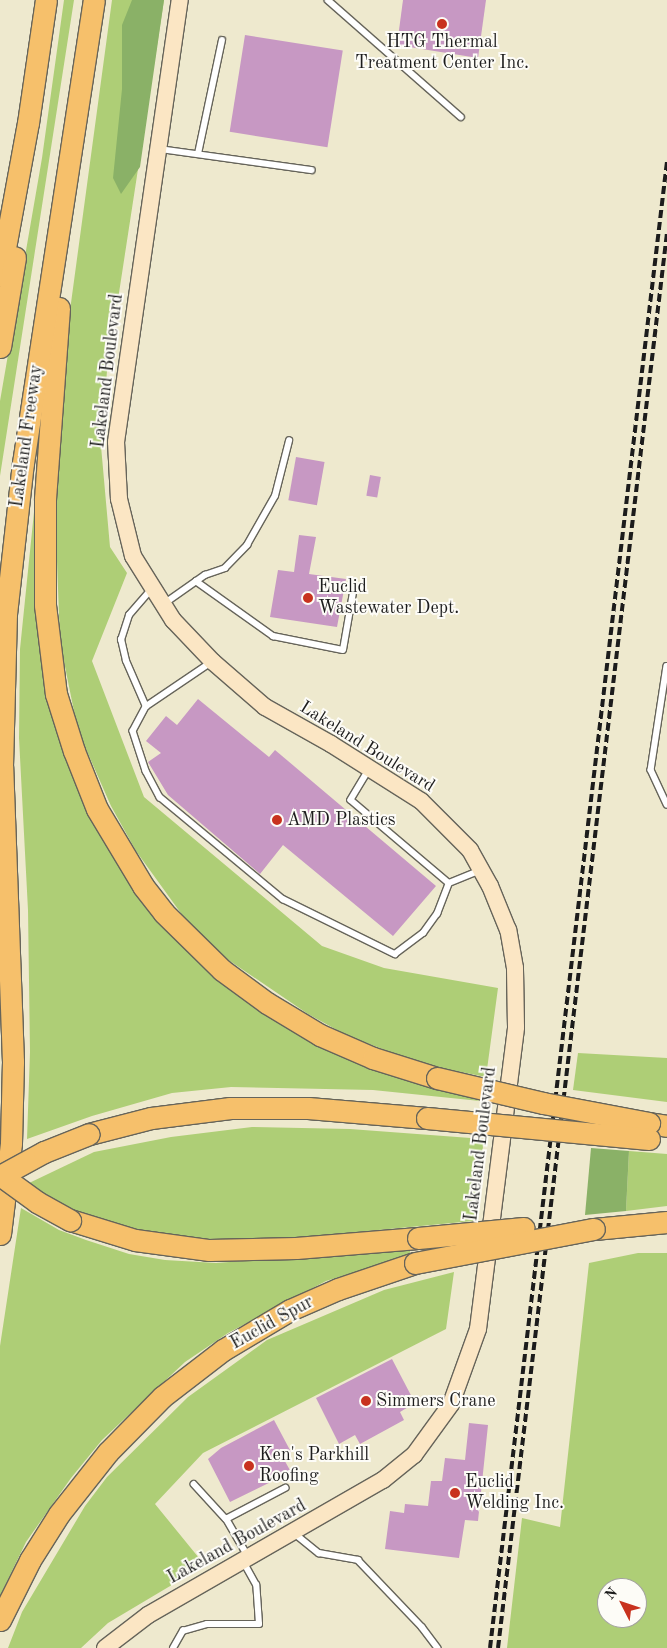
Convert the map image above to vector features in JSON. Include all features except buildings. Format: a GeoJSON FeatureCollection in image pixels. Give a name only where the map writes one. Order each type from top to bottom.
{"type":"FeatureCollection","features":[{"type":"Feature","properties":{"kind":"highway"},"geometry":{"type":"LineString","coordinates":[[0,275],[28,123],[46,0]]}},
{"type":"Feature","properties":{"kind":"highway","name":"Lakeland Freeway"},"geometry":{"type":"LineString","coordinates":[[0,1234],[11,1142],[14,1062],[2,766],[6,614],[24,453],[55,239],[75,132],[94,0]]}},
{"type":"Feature","properties":{"kind":"highway"},"geometry":{"type":"LineString","coordinates":[[0,347],[16,255],[28,123]]}},
{"type":"Feature","properties":{"kind":"highway"},"geometry":{"type":"LineString","coordinates":[[75,132],[68,238],[53,371],[43,570],[47,634],[55,686],[84,779],[110,835],[142,886],[164,913],[222,970],[267,1003],[320,1034],[373,1058],[437,1078],[658,1132]]}},
{"type":"Feature","properties":{"kind":"highway"},"geometry":{"type":"LineString","coordinates":[[594,1229],[528,1228],[296,1248],[208,1250],[143,1242],[70,1220],[38,1202],[0,1175],[44,1152],[89,1134],[151,1118],[230,1108],[292,1108],[658,1132]]}},
{"type":"Feature","properties":{"kind":"highway","name":"Euclid Spur"},"geometry":{"type":"LineString","coordinates":[[0,1620],[30,1560],[69,1499],[108,1452],[162,1397],[224,1350],[290,1310],[338,1289],[416,1263],[594,1229],[667,1222]]}},
{"type":"Feature","properties":{"kind":"street","name":"Lakeland Boulevard"},"geometry":{"type":"LineString","coordinates":[[105,1648],[148,1615],[294,1533],[383,1480],[414,1455],[452,1404],[478,1328],[516,1027],[515,968],[508,930],[470,850],[421,801],[265,707],[213,662],[163,605],[133,556],[119,498],[116,442],[160,149],[180,0]]}},
{"type":"Feature","properties":{"kind":"lane"},"geometry":{"type":"LineString","coordinates":[[328,0],[461,117]]}},
{"type":"Feature","properties":{"kind":"lane"},"geometry":{"type":"LineString","coordinates":[[198,154],[222,40]]}},
{"type":"Feature","properties":{"kind":"lane"},"geometry":{"type":"LineString","coordinates":[[160,149],[312,170]]}},
{"type":"Feature","properties":{"kind":"lane"},"geometry":{"type":"LineString","coordinates":[[163,605],[196,581],[225,568],[261,525],[274,496],[290,441]]}},
{"type":"Feature","properties":{"kind":"lane"},"geometry":{"type":"LineString","coordinates":[[196,581],[273,636],[343,650],[354,587]]}},
{"type":"Feature","properties":{"kind":"lane"},"geometry":{"type":"LineString","coordinates":[[146,707],[126,661],[121,640],[129,615],[153,588]]}},
{"type":"Feature","properties":{"kind":"lane"},"geometry":{"type":"LineString","coordinates":[[213,662],[146,707],[133,731],[146,771],[160,797],[283,899],[395,954],[423,933],[437,914],[449,883],[481,870]]}},
{"type":"Feature","properties":{"kind":"lane"},"geometry":{"type":"LineString","coordinates":[[667,666],[652,770],[667,805]]}},
{"type":"Feature","properties":{"kind":"lane"},"geometry":{"type":"LineString","coordinates":[[370,769],[351,800],[449,883]]}},
{"type":"Feature","properties":{"kind":"lane"},"geometry":{"type":"LineString","coordinates":[[173,1648],[183,1630],[207,1624],[259,1624],[256,1585],[246,1560],[226,1519],[194,1484]]}},
{"type":"Feature","properties":{"kind":"lane"},"geometry":{"type":"LineString","coordinates":[[226,1519],[285,1488]]}},
{"type":"Feature","properties":{"kind":"lane"},"geometry":{"type":"LineString","coordinates":[[294,1533],[319,1553],[358,1560],[422,1627],[438,1648]]}},
{"type":"Feature","properties":{"kind":"green space"},"geometry":{"type":"Polygon","coordinates":[[[64,0],[74,0],[0,476],[0,401],[42,158],[64,0]]]}},
{"type":"Feature","properties":{"kind":"green space"},"geometry":{"type":"Polygon","coordinates":[[[112,0],[164,0],[107,371],[101,446],[110,547],[127,573],[92,661],[144,797],[322,946],[384,968],[498,988],[486,1077],[421,1064],[346,1035],[308,1014],[227,959],[188,923],[136,851],[111,806],[78,731],[60,642],[55,508],[71,303],[112,0]]]}},
{"type":"Feature","properties":{"kind":"green space"},"geometry":{"type":"Polygon","coordinates":[[[132,0],[164,0],[140,167],[121,194],[113,178],[122,89],[122,25],[132,0]]]}},
{"type":"Feature","properties":{"kind":"green space"},"geometry":{"type":"Polygon","coordinates":[[[40,511],[80,790],[108,848],[143,898],[360,1061],[480,1101],[373,1090],[231,1087],[172,1093],[92,1116],[27,1139],[30,1052],[28,910],[19,738],[20,649],[34,512],[40,511]]]}},
{"type":"Feature","properties":{"kind":"green space"},"geometry":{"type":"Polygon","coordinates":[[[578,1053],[667,1058],[667,1102],[573,1090],[578,1053]]]}},
{"type":"Feature","properties":{"kind":"green space"},"geometry":{"type":"Polygon","coordinates":[[[252,1127],[350,1129],[484,1139],[473,1221],[295,1238],[216,1241],[148,1236],[66,1207],[27,1184],[94,1152],[171,1137],[252,1127]]]}},
{"type":"Feature","properties":{"kind":"green space"},"geometry":{"type":"Polygon","coordinates":[[[591,1148],[629,1151],[626,1211],[585,1215],[591,1148]]]}},
{"type":"Feature","properties":{"kind":"green space"},"geometry":{"type":"Polygon","coordinates":[[[629,1151],[667,1154],[667,1206],[626,1211],[629,1151]]]}},
{"type":"Feature","properties":{"kind":"green space"},"geometry":{"type":"Polygon","coordinates":[[[21,1208],[59,1230],[86,1240],[129,1254],[165,1260],[216,1263],[410,1249],[410,1255],[326,1281],[228,1333],[185,1362],[102,1440],[71,1478],[26,1542],[0,1596],[0,1346],[21,1208]]]}},
{"type":"Feature","properties":{"kind":"green space"},"geometry":{"type":"Polygon","coordinates":[[[638,1253],[667,1253],[667,1648],[507,1648],[522,1518],[560,1527],[589,1263],[638,1253]]]}},
{"type":"Feature","properties":{"kind":"green space"},"geometry":{"type":"Polygon","coordinates":[[[454,1272],[446,1329],[203,1453],[155,1504],[199,1558],[197,1570],[108,1623],[81,1648],[8,1648],[22,1612],[85,1506],[107,1477],[188,1397],[267,1340],[384,1290],[454,1272]]]}},
{"type":"Feature","properties":{"kind":"railway"},"geometry":{"type":"LineString","coordinates":[[490,1648],[667,161]]}},
{"type":"Feature","properties":{"kind":"railway"},"geometry":{"type":"LineString","coordinates":[[498,1648],[667,233]]}},
{"type":"Feature","properties":{"kind":"place","name":"HTG Thermal Treatment Center Inc."},"geometry":{"type":"Point","coordinates":[442,24]}},
{"type":"Feature","properties":{"kind":"place","name":"Euclid Wastewater Dept."},"geometry":{"type":"Point","coordinates":[308,598]}},
{"type":"Feature","properties":{"kind":"place","name":"AMD Plastics"},"geometry":{"type":"Point","coordinates":[277,820]}},
{"type":"Feature","properties":{"kind":"place","name":"Simmers Crane"},"geometry":{"type":"Point","coordinates":[366,1401]}},
{"type":"Feature","properties":{"kind":"place","name":"Ken's Parkhill Roofing"},"geometry":{"type":"Point","coordinates":[249,1466]}},
{"type":"Feature","properties":{"kind":"place","name":"Euclid Welding Inc."},"geometry":{"type":"Point","coordinates":[455,1493]}}]}
